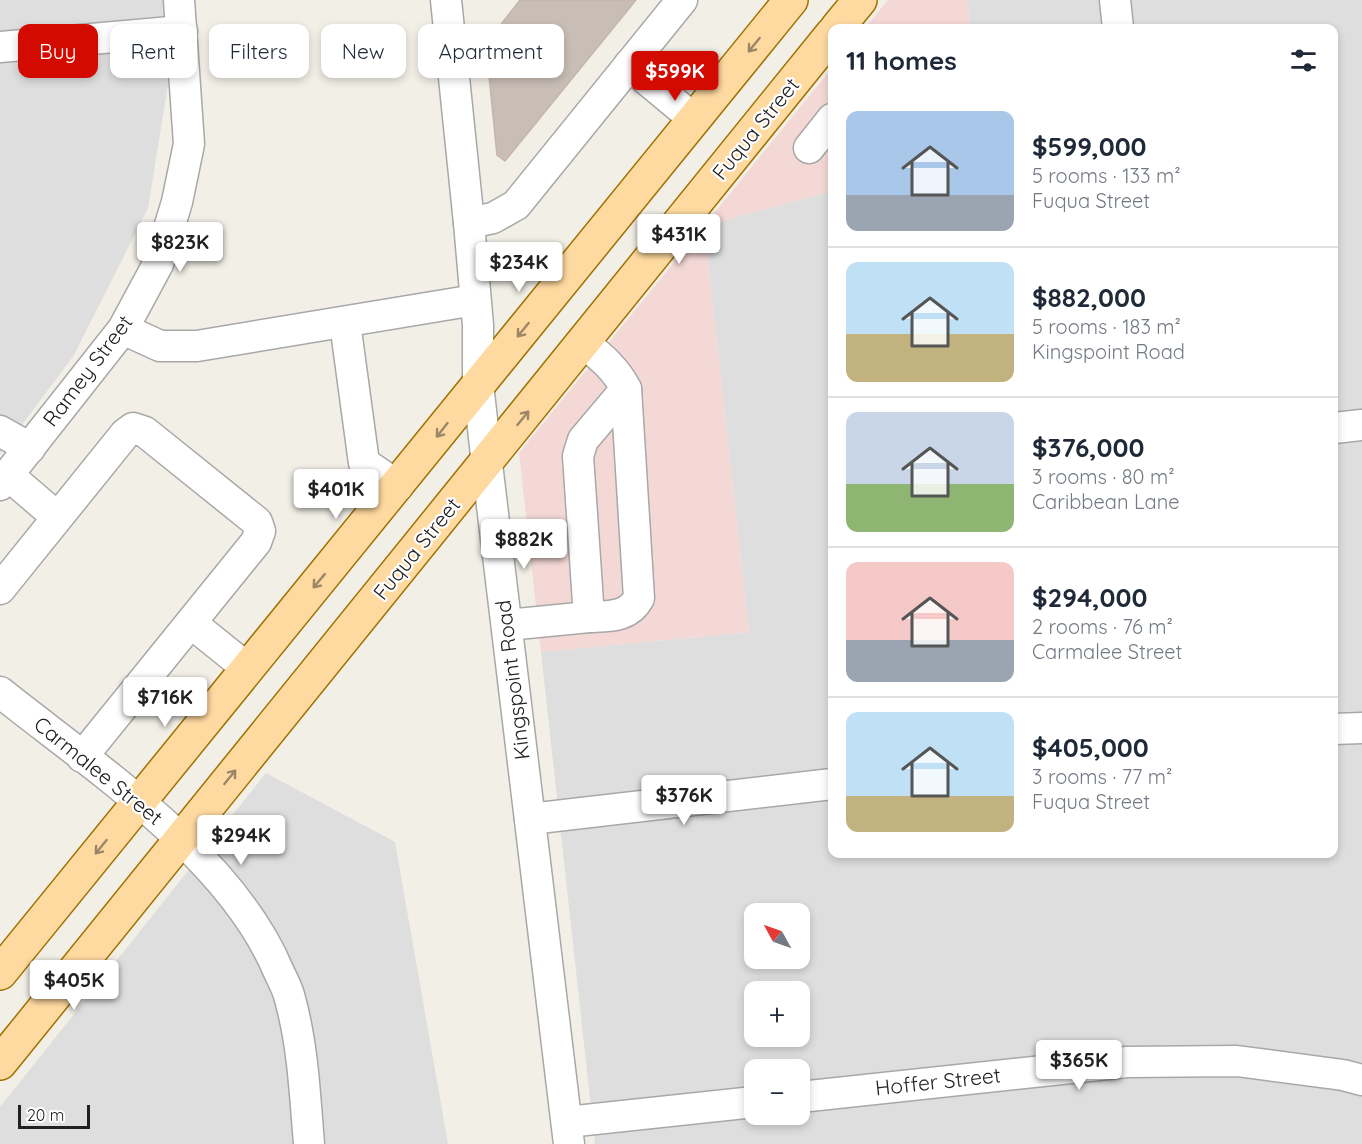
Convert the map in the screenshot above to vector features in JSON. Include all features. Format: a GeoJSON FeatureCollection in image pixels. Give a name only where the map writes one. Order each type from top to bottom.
{"type":"FeatureCollection","features":[{"type":"Feature","properties":{"kind":"main road"},"geometry":{"type":"LineString","coordinates":[[0,973],[791,0]]}},
{"type":"Feature","properties":{"kind":"main road"},"geometry":{"type":"LineString","coordinates":[[840,24],[860,0]]}},
{"type":"Feature","properties":{"kind":"main road","name":"Fuqua Street"},"geometry":{"type":"LineString","coordinates":[[0,1063],[487,464],[828,39]]}},
{"type":"Feature","properties":{"kind":"street","name":"Ramey Street"},"geometry":{"type":"LineString","coordinates":[[179,0],[181,24]]}},
{"type":"Feature","properties":{"kind":"street","name":"Kingspoint Road"},"geometry":{"type":"LineString","coordinates":[[446,0],[470,223],[476,300],[478,384],[568,1133]]}},
{"type":"Feature","properties":{"kind":"street"},"geometry":{"type":"LineString","coordinates":[[470,223],[493,218],[516,205],[682,0]]}},
{"type":"Feature","properties":{"kind":"street"},"geometry":{"type":"LineString","coordinates":[[1115,0],[1118,24]]}},
{"type":"Feature","properties":{"kind":"street"},"geometry":{"type":"LineString","coordinates":[[0,47],[110,37]]}},
{"type":"Feature","properties":{"kind":"street"},"geometry":{"type":"LineString","coordinates":[[629,65],[694,119]]}},
{"type":"Feature","properties":{"kind":"street","name":"Ramey Street"},"geometry":{"type":"LineString","coordinates":[[4,480],[123,329],[158,264],[177,202],[189,144],[185,78]]}},
{"type":"Feature","properties":{"kind":"street"},"geometry":{"type":"LineString","coordinates":[[808,148],[828,124]]}},
{"type":"Feature","properties":{"kind":"street"},"geometry":{"type":"LineString","coordinates":[[123,329],[160,346],[197,346],[476,300]]}},
{"type":"Feature","properties":{"kind":"street"},"geometry":{"type":"LineString","coordinates":[[345,323],[364,463],[398,486]]}},
{"type":"Feature","properties":{"kind":"street"},"geometry":{"type":"LineString","coordinates":[[507,624],[621,615],[634,607],[639,597],[626,388],[609,363],[584,343]]}},
{"type":"Feature","properties":{"kind":"street"},"geometry":{"type":"LineString","coordinates":[[589,617],[578,456],[583,440],[626,388]]}},
{"type":"Feature","properties":{"kind":"street"},"geometry":{"type":"LineString","coordinates":[[1338,428],[1362,425]]}},
{"type":"Feature","properties":{"kind":"street"},"geometry":{"type":"LineString","coordinates":[[0,588],[125,434],[133,428],[144,432],[257,522],[260,531],[256,542],[82,758]]}},
{"type":"Feature","properties":{"kind":"street"},"geometry":{"type":"LineString","coordinates":[[0,431],[30,448]]}},
{"type":"Feature","properties":{"kind":"street"},"geometry":{"type":"LineString","coordinates":[[4,480],[57,517]]}},
{"type":"Feature","properties":{"kind":"street"},"geometry":{"type":"LineString","coordinates":[[191,623],[248,668]]}},
{"type":"Feature","properties":{"kind":"street","name":"Carmalee Street"},"geometry":{"type":"LineString","coordinates":[[0,692],[138,802],[180,839],[222,880],[250,916],[271,952],[290,998],[301,1056],[309,1144]]}},
{"type":"Feature","properties":{"kind":"street"},"geometry":{"type":"LineString","coordinates":[[1338,729],[1362,728]]}},
{"type":"Feature","properties":{"kind":"street"},"geometry":{"type":"LineString","coordinates":[[530,819],[828,784]]}},
{"type":"Feature","properties":{"kind":"street","name":"Hoffer Street"},"geometry":{"type":"LineString","coordinates":[[810,1096],[1127,1062],[1237,1061],[1343,1075],[1362,1080]]}},
{"type":"Feature","properties":{"kind":"street"},"geometry":{"type":"LineString","coordinates":[[568,1133],[744,1104]]}},
{"type":"Feature","properties":{"kind":"shaded area"},"geometry":{"type":"Polygon","coordinates":[[[0,0],[164,0],[166,24],[110,24],[110,78],[169,78],[148,208],[74,355],[0,454],[0,0]]]}},
{"type":"Feature","properties":{"kind":"shaded area"},"geometry":{"type":"Polygon","coordinates":[[[888,0],[967,0],[970,24],[868,24],[888,0]]]}},
{"type":"Feature","properties":{"kind":"shaded area"},"geometry":{"type":"Polygon","coordinates":[[[967,0],[1362,0],[1362,1144],[595,1144],[541,652],[749,632],[704,226],[828,192],[828,858],[1338,858],[1338,24],[970,24],[967,0]]]}},
{"type":"Feature","properties":{"kind":"shaded area"},"geometry":{"type":"Polygon","coordinates":[[[828,73],[828,192],[704,226],[749,632],[541,652],[519,453],[828,73]]]}},
{"type":"Feature","properties":{"kind":"shaded area"},"geometry":{"type":"Polygon","coordinates":[[[266,773],[395,842],[448,1144],[0,1144],[0,1107],[266,773]]]}},
{"type":"Feature","properties":{"kind":"building"},"geometry":{"type":"Polygon","coordinates":[[[520,0],[636,0],[505,161],[497,155],[489,78],[564,78],[564,24],[501,24],[520,0]]]}}]}
